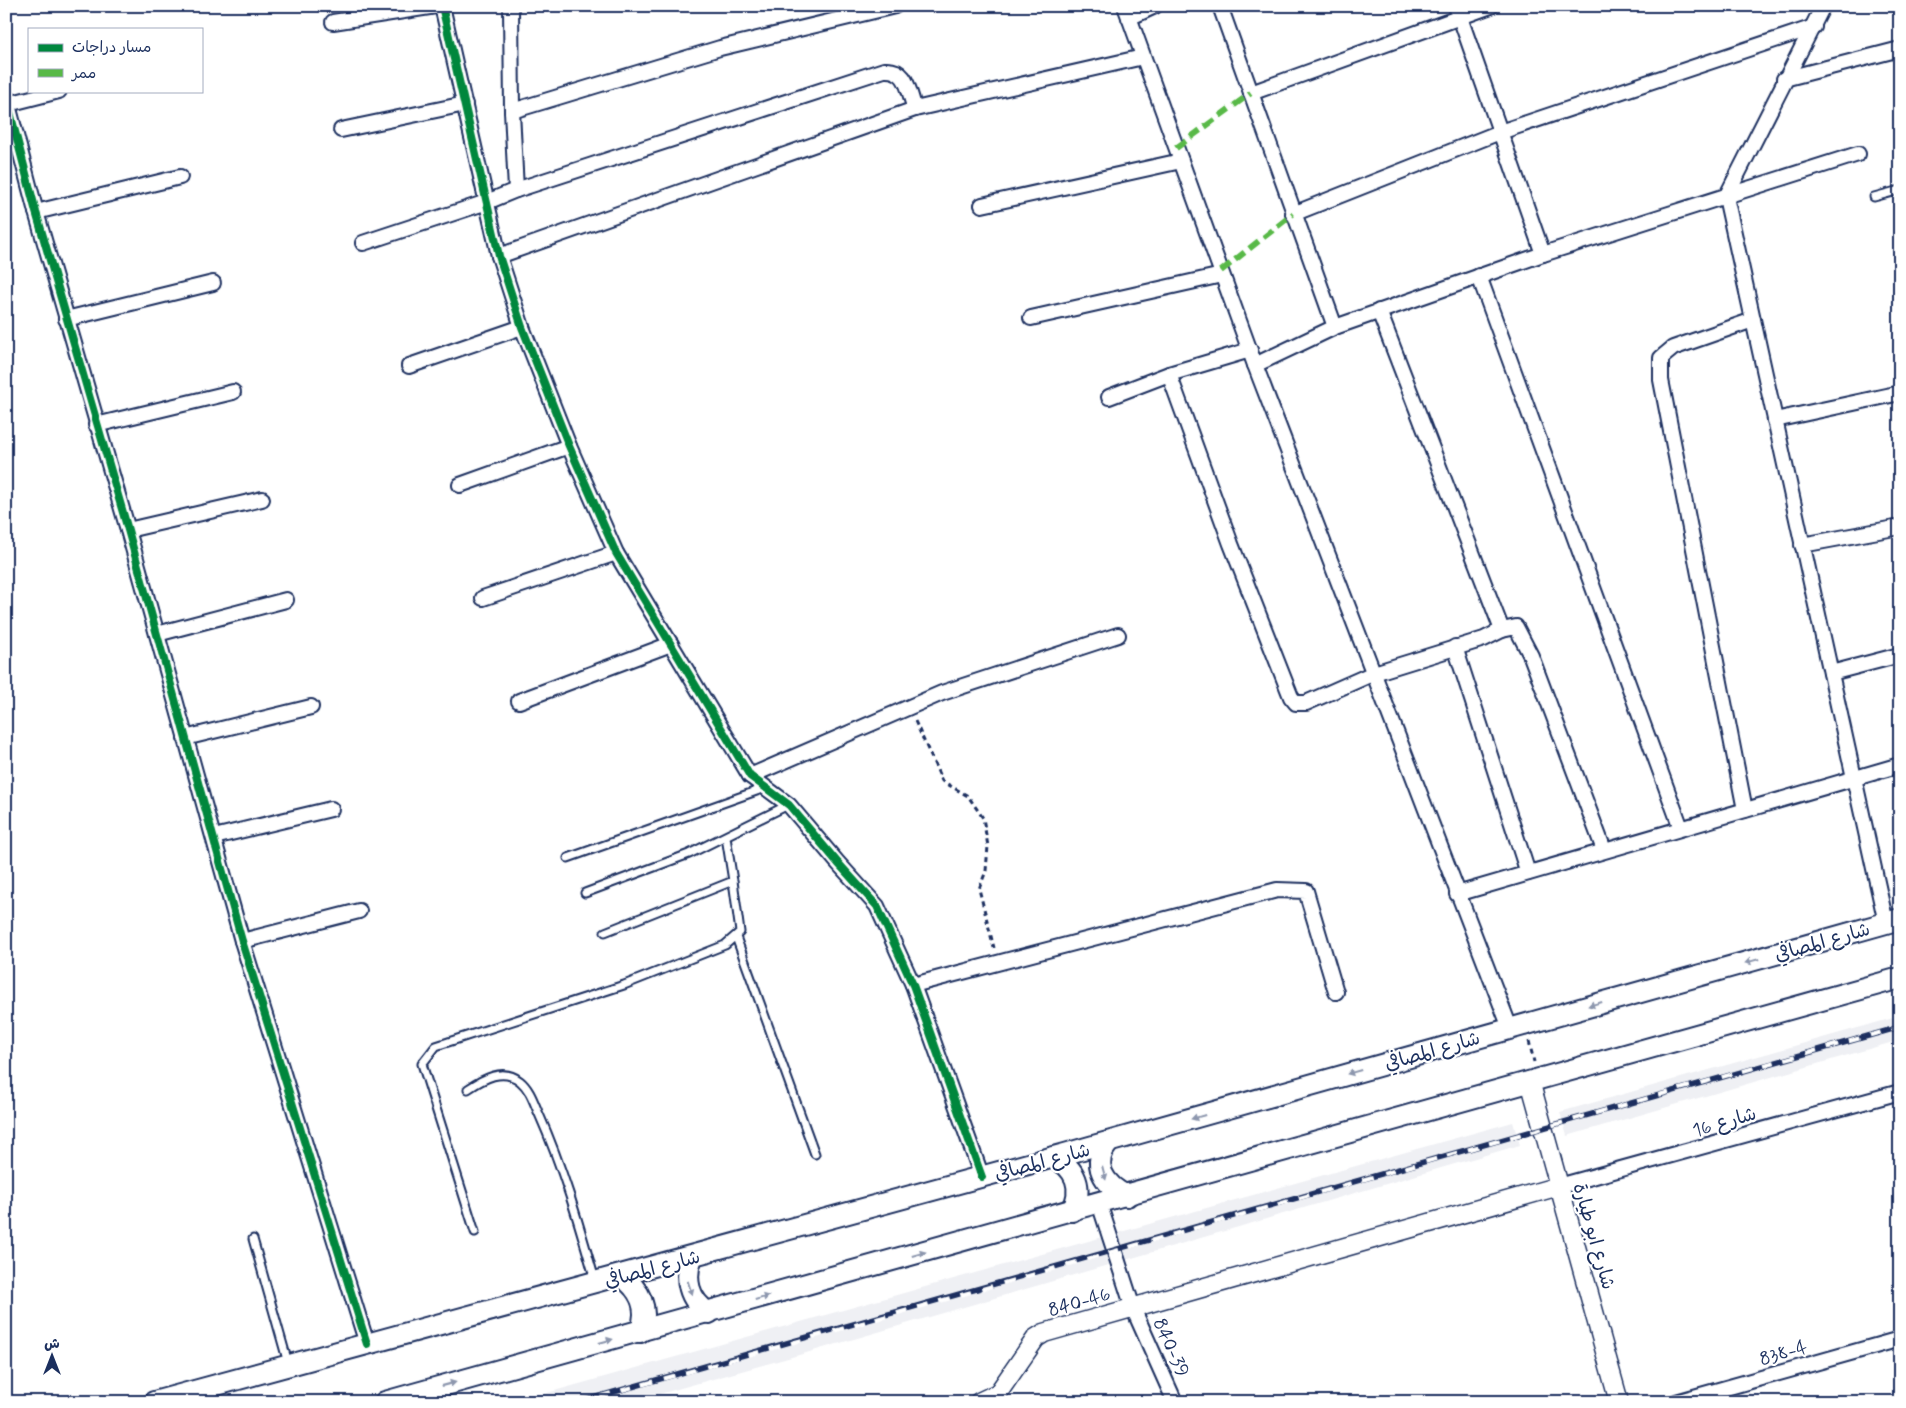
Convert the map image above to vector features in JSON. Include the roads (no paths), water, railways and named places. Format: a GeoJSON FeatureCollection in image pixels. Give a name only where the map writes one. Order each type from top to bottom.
{"type":"FeatureCollection","features":[{"type":"Feature","properties":{"kind":"main road","name":"شارع المصافي"},"geometry":{"type":"LineString","coordinates":[[154,1402],[1110,1142],[1893,921]]}},
{"type":"Feature","properties":{"kind":"main road"},"geometry":{"type":"LineString","coordinates":[[385,1402],[709,1313],[1127,1196],[1534,1079],[1900,978]]}},
{"type":"Feature","properties":{"kind":"main road"},"geometry":{"type":"LineString","coordinates":[[1110,1142],[1102,1154],[1103,1176],[1113,1189],[1127,1196]]}},
{"type":"Feature","properties":{"kind":"main road"},"geometry":{"type":"LineString","coordinates":[[1053,1157],[1066,1163],[1075,1177],[1078,1200],[1072,1211]]}},
{"type":"Feature","properties":{"kind":"main road"},"geometry":{"type":"LineString","coordinates":[[692,1257],[688,1269],[690,1292],[696,1302],[709,1313]]}},
{"type":"Feature","properties":{"kind":"main road"},"geometry":{"type":"LineString","coordinates":[[621,1276],[631,1284],[643,1304],[644,1315],[640,1332]]}},
{"type":"Feature","properties":{"kind":"street"},"geometry":{"type":"LineString","coordinates":[[332,22],[436,6]]}},
{"type":"Feature","properties":{"kind":"street"},"geometry":{"type":"LineString","coordinates":[[442,6],[500,256],[522,327],[569,446],[616,553],[750,776],[789,805],[877,906],[913,985],[982,1177]]}},
{"type":"Feature","properties":{"kind":"street"},"geometry":{"type":"LineString","coordinates":[[511,6],[512,111],[516,190]]}},
{"type":"Feature","properties":{"kind":"street"},"geometry":{"type":"LineString","coordinates":[[512,111],[720,48],[895,6]]}},
{"type":"Feature","properties":{"kind":"street"},"geometry":{"type":"LineString","coordinates":[[1155,6],[1127,12],[1142,56],[1255,365],[1457,894],[1517,1026]]}},
{"type":"Feature","properties":{"kind":"street"},"geometry":{"type":"LineString","coordinates":[[1220,6],[1335,327]]}},
{"type":"Feature","properties":{"kind":"street"},"geometry":{"type":"LineString","coordinates":[[1251,93],[1459,12],[1492,6]]}},
{"type":"Feature","properties":{"kind":"street"},"geometry":{"type":"LineString","coordinates":[[1823,6],[1784,79],[1726,197],[1854,778],[1893,921]]}},
{"type":"Feature","properties":{"kind":"street"},"geometry":{"type":"LineString","coordinates":[[1459,12],[1543,254]]}},
{"type":"Feature","properties":{"kind":"street"},"geometry":{"type":"LineString","coordinates":[[1293,214],[1500,132],[1814,26]]}},
{"type":"Feature","properties":{"kind":"street"},"geometry":{"type":"LineString","coordinates":[[1784,79],[1900,49]]}},
{"type":"Feature","properties":{"kind":"street"},"geometry":{"type":"LineString","coordinates":[[500,256],[915,109],[1142,56]]}},
{"type":"Feature","properties":{"kind":"street"},"geometry":{"type":"LineString","coordinates":[[363,243],[487,202],[516,190],[884,70],[894,69],[902,74],[915,109]]}},
{"type":"Feature","properties":{"kind":"street"},"geometry":{"type":"LineString","coordinates":[[53,92],[7,100],[36,212],[96,425],[128,530],[242,941],[367,1344]]}},
{"type":"Feature","properties":{"kind":"street"},"geometry":{"type":"LineString","coordinates":[[341,130],[465,104]]}},
{"type":"Feature","properties":{"kind":"street"},"geometry":{"type":"LineString","coordinates":[[1255,365],[1335,327],[1479,276],[1858,154]]}},
{"type":"Feature","properties":{"kind":"street"},"geometry":{"type":"LineString","coordinates":[[982,205],[1181,162]]}},
{"type":"Feature","properties":{"kind":"street"},"geometry":{"type":"LineString","coordinates":[[36,212],[180,177]]}},
{"type":"Feature","properties":{"kind":"street"},"geometry":{"type":"LineString","coordinates":[[1031,318],[1222,275]]}},
{"type":"Feature","properties":{"kind":"street"},"geometry":{"type":"LineString","coordinates":[[1479,276],[1681,828]]}},
{"type":"Feature","properties":{"kind":"street"},"geometry":{"type":"LineString","coordinates":[[66,319],[213,282]]}},
{"type":"Feature","properties":{"kind":"street"},"geometry":{"type":"LineString","coordinates":[[1379,311],[1502,630]]}},
{"type":"Feature","properties":{"kind":"street"},"geometry":{"type":"LineString","coordinates":[[1745,810],[1661,380],[1661,358],[1672,348],[1752,320]]}},
{"type":"Feature","properties":{"kind":"street"},"geometry":{"type":"LineString","coordinates":[[409,366],[522,327]]}},
{"type":"Feature","properties":{"kind":"street"},"geometry":{"type":"LineString","coordinates":[[1110,397],[1169,374],[1250,350]]}},
{"type":"Feature","properties":{"kind":"street"},"geometry":{"type":"LineString","coordinates":[[1169,374],[1291,697],[1296,703],[1306,704],[1374,673],[1484,639],[1502,630],[1516,627],[1530,656],[1604,850]]}},
{"type":"Feature","properties":{"kind":"street"},"geometry":{"type":"LineString","coordinates":[[96,425],[233,392]]}},
{"type":"Feature","properties":{"kind":"street"},"geometry":{"type":"LineString","coordinates":[[1775,420],[1900,393]]}},
{"type":"Feature","properties":{"kind":"street"},"geometry":{"type":"LineString","coordinates":[[460,485],[569,446]]}},
{"type":"Feature","properties":{"kind":"street"},"geometry":{"type":"LineString","coordinates":[[128,530],[262,499]]}},
{"type":"Feature","properties":{"kind":"street"},"geometry":{"type":"LineString","coordinates":[[1802,545],[1900,527]]}},
{"type":"Feature","properties":{"kind":"street"},"geometry":{"type":"LineString","coordinates":[[483,598],[616,553]]}},
{"type":"Feature","properties":{"kind":"street"},"geometry":{"type":"LineString","coordinates":[[157,634],[286,600]]}},
{"type":"Feature","properties":{"kind":"street"},"geometry":{"type":"LineString","coordinates":[[750,776],[942,693],[1118,635]]}},
{"type":"Feature","properties":{"kind":"street"},"geometry":{"type":"LineString","coordinates":[[519,702],[671,644]]}},
{"type":"Feature","properties":{"kind":"street"},"geometry":{"type":"LineString","coordinates":[[1456,647],[1528,872]]}},
{"type":"Feature","properties":{"kind":"street"},"geometry":{"type":"LineString","coordinates":[[1831,673],[1900,655]]}},
{"type":"Feature","properties":{"kind":"street"},"geometry":{"type":"LineString","coordinates":[[185,738],[311,707]]}},
{"type":"Feature","properties":{"kind":"street"},"geometry":{"type":"LineString","coordinates":[[1457,894],[1900,765]]}},
{"type":"Feature","properties":{"kind":"street"},"geometry":{"type":"LineString","coordinates":[[214,837],[331,809]]}},
{"type":"Feature","properties":{"kind":"street"},"geometry":{"type":"LineString","coordinates":[[913,985],[1277,890],[1306,891],[1336,992]]}},
{"type":"Feature","properties":{"kind":"street"},"geometry":{"type":"LineString","coordinates":[[242,941],[359,911]]}},
{"type":"Feature","properties":{"kind":"street","name":"شارع ابو طيارة"},"geometry":{"type":"LineString","coordinates":[[1534,1079],[1559,1186],[1619,1402]]}},
{"type":"Feature","properties":{"kind":"street","name":"شارع 16"},"geometry":{"type":"LineString","coordinates":[[1559,1186],[1900,1092]]}},
{"type":"Feature","properties":{"kind":"street","name":"840-46"},"geometry":{"type":"LineString","coordinates":[[979,1402],[998,1393],[1036,1338],[1044,1333],[1559,1186]]}},
{"type":"Feature","properties":{"kind":"street","name":"840-39"},"geometry":{"type":"LineString","coordinates":[[1099,1203],[1133,1308],[1175,1402]]}},
{"type":"Feature","properties":{"kind":"street","name":"838-4"},"geometry":{"type":"LineString","coordinates":[[1676,1402],[1900,1339]]}},
{"type":"Feature","properties":{"kind":"lane"},"geometry":{"type":"LineString","coordinates":[[1874,197],[1900,190]]}},
{"type":"Feature","properties":{"kind":"lane"},"geometry":{"type":"LineString","coordinates":[[568,858],[766,788]]}},
{"type":"Feature","properties":{"kind":"lane"},"geometry":{"type":"LineString","coordinates":[[585,893],[689,854],[789,805]]}},
{"type":"Feature","properties":{"kind":"lane"},"geometry":{"type":"LineString","coordinates":[[475,1232],[422,1064],[436,1046],[624,985],[725,945],[736,937],[740,932],[726,837]]}},
{"type":"Feature","properties":{"kind":"lane"},"geometry":{"type":"LineString","coordinates":[[605,932],[733,881]]}},
{"type":"Feature","properties":{"kind":"lane"},"geometry":{"type":"LineString","coordinates":[[736,937],[815,1154]]}},
{"type":"Feature","properties":{"kind":"lane"},"geometry":{"type":"LineString","coordinates":[[468,1089],[483,1079],[494,1075],[507,1075],[520,1080],[528,1090],[551,1142],[574,1208],[595,1283]]}},
{"type":"Feature","properties":{"kind":"lane"},"geometry":{"type":"LineString","coordinates":[[253,1239],[289,1366]]}},
{"type":"Feature","properties":{"kind":"railway"},"geometry":{"type":"LineString","coordinates":[[579,1402],[909,1310],[1900,1027]]}}]}
